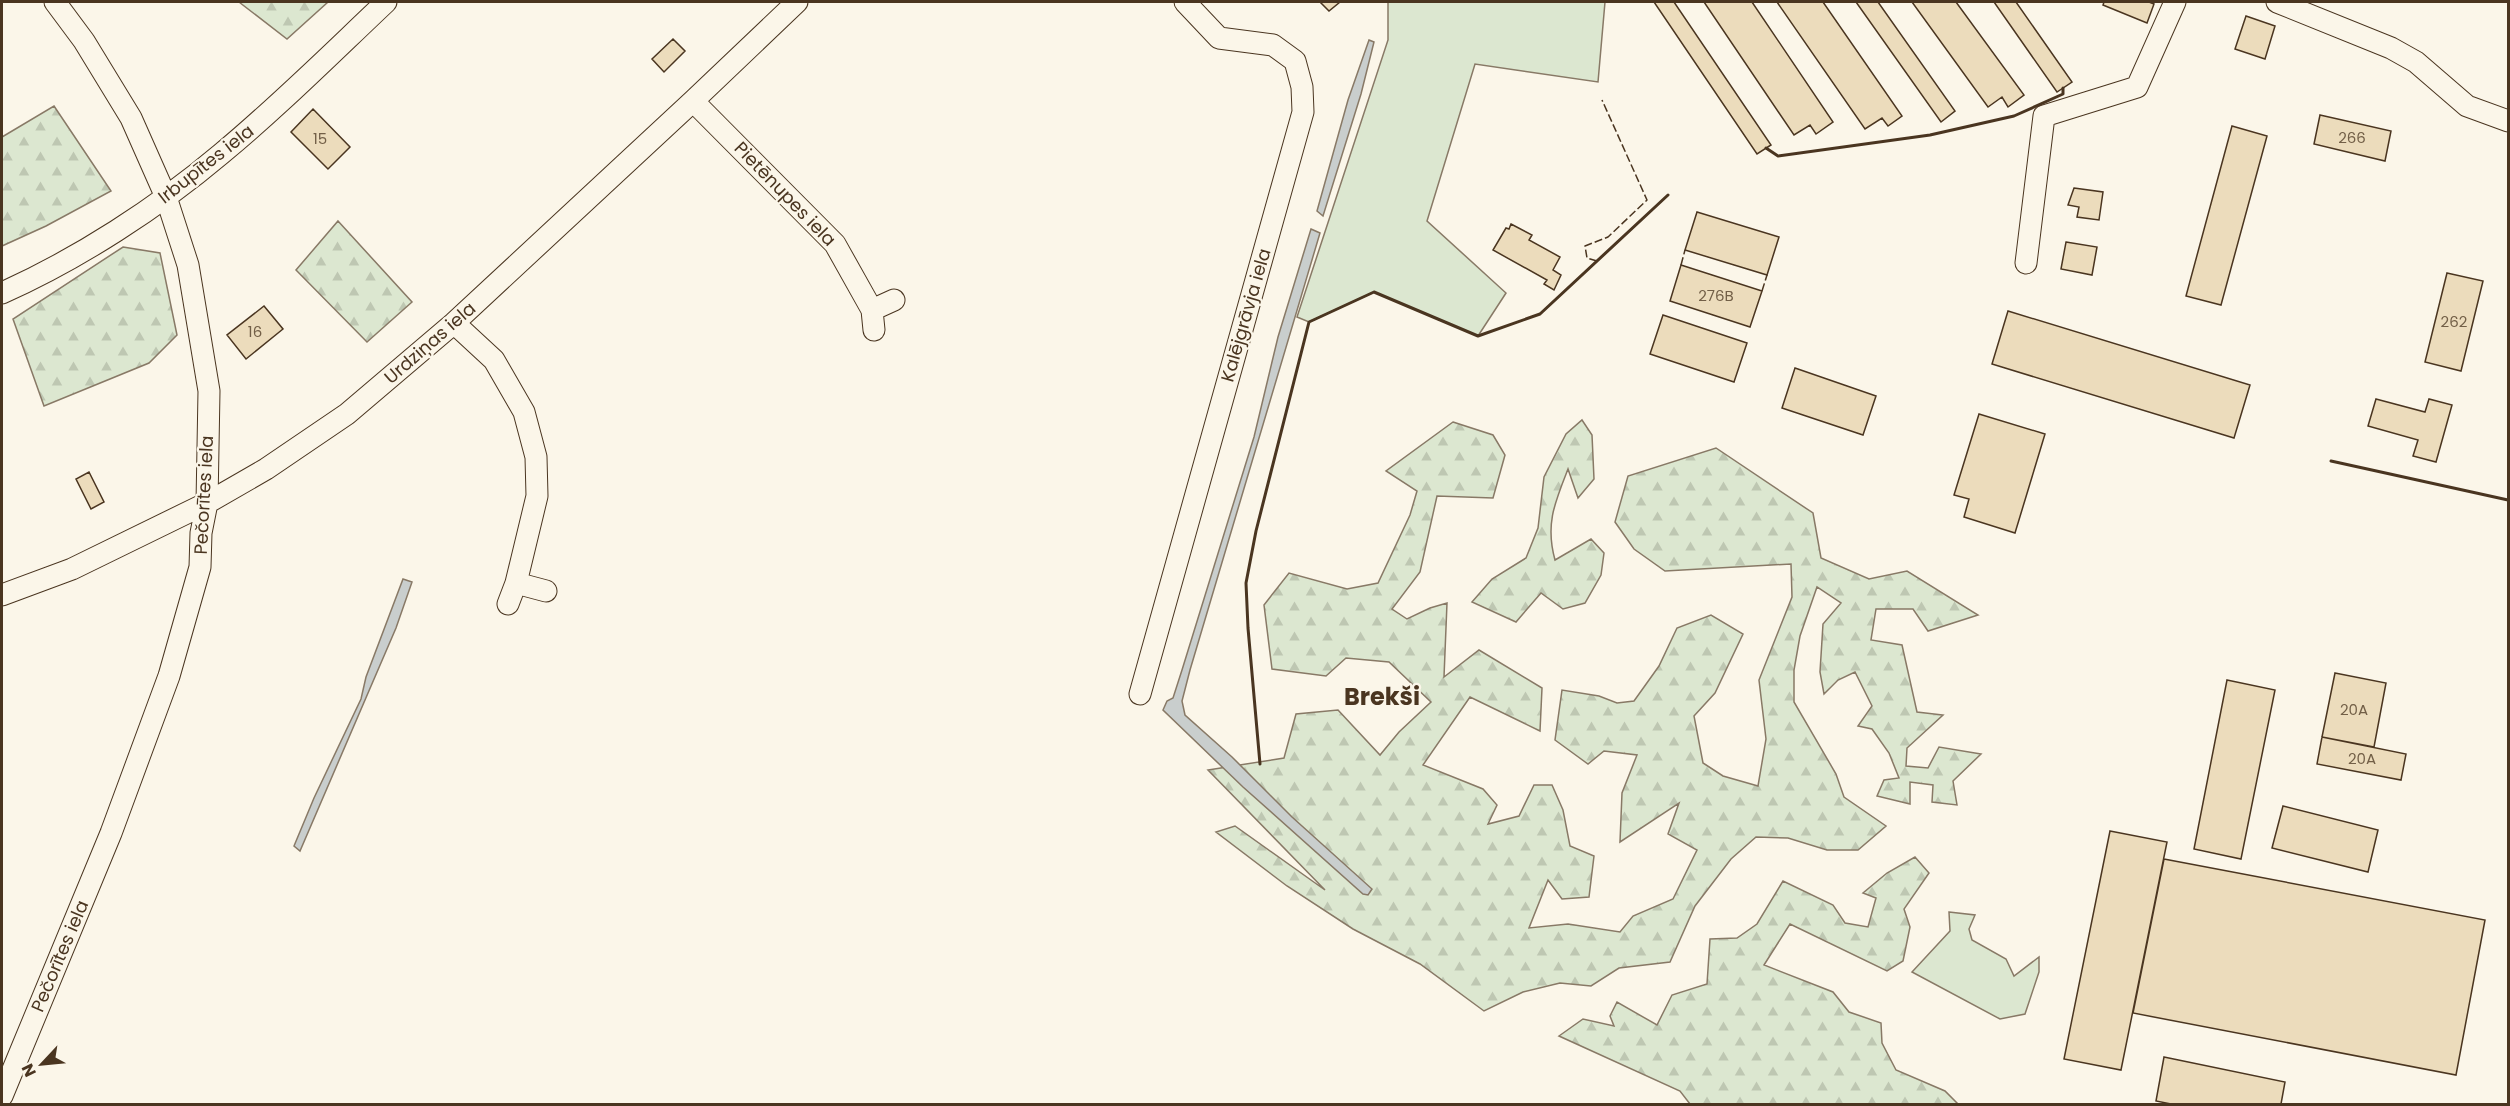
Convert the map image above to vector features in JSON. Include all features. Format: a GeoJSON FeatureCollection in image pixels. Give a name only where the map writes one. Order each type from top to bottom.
{"type":"FeatureCollection","features":[{"type":"Feature","properties":{"kind":"street","name":"Pečorītes iela"},"geometry":{"type":"LineString","coordinates":[[2,1096],[111,833],[169,676],[200,567],[201,533],[207,502],[208,391],[188,265],[166,197],[120,98],[84,41],[55,2]]}},
{"type":"Feature","properties":{"kind":"street","name":"Irbupītes iela"},"geometry":{"type":"LineString","coordinates":[[2,293],[69,258],[166,197],[220,155],[268,113],[386,2]]}},
{"type":"Feature","properties":{"kind":"street","name":"Urdziņas iela"},"geometry":{"type":"LineString","coordinates":[[2,595],[72,569],[207,502],[266,469],[347,414],[454,323],[797,2]]}},
{"type":"Feature","properties":{"kind":"street","name":"Kalējgrāvja iela"},"geometry":{"type":"LineString","coordinates":[[1140,694],[1303,112],[1302,87],[1295,61],[1273,45],[1219,38],[1185,2]]}},
{"type":"Feature","properties":{"kind":"street"},"geometry":{"type":"LineString","coordinates":[[2026,263],[2044,116],[2137,87],[2175,2]]}},
{"type":"Feature","properties":{"kind":"street"},"geometry":{"type":"LineString","coordinates":[[2277,2],[2391,48],[2416,62],[2467,106],[2508,121]]}},
{"type":"Feature","properties":{"kind":"street","name":"Pietēnupes iela"},"geometry":{"type":"LineString","coordinates":[[693,101],[835,244],[873,320],[894,300]]}},
{"type":"Feature","properties":{"kind":"street"},"geometry":{"type":"LineString","coordinates":[[454,323],[494,360],[524,412],[536,457],[537,496],[516,582],[508,604]]}},
{"type":"Feature","properties":{"kind":"street"},"geometry":{"type":"LineString","coordinates":[[516,582],[546,591]]}},
{"type":"Feature","properties":{"kind":"green space"},"geometry":{"type":"Polygon","coordinates":[[[239,2],[328,2],[287,39],[239,2]]]}},
{"type":"Feature","properties":{"kind":"green space"},"geometry":{"type":"Polygon","coordinates":[[[1388,2],[1605,2],[1598,82],[1475,64],[1427,221],[1506,293],[1478,336],[1374,292],[1309,322],[1297,317],[1388,40],[1388,2]]]}},
{"type":"Feature","properties":{"kind":"green space"},"geometry":{"type":"Polygon","coordinates":[[[54,106],[111,191],[46,226],[2,246],[2,137],[54,106]]]}},
{"type":"Feature","properties":{"kind":"green space"},"geometry":{"type":"Polygon","coordinates":[[[338,221],[412,302],[367,342],[296,270],[338,221]]]}},
{"type":"Feature","properties":{"kind":"green space"},"geometry":{"type":"Polygon","coordinates":[[[123,247],[160,253],[177,335],[149,363],[44,406],[13,319],[123,247]]]}},
{"type":"Feature","properties":{"kind":"green space"},"geometry":{"type":"Polygon","coordinates":[[[1582,420],[1592,435],[1594,479],[1578,498],[1568,469],[1553,513],[1551,535],[1555,560],[1591,539],[1604,553],[1601,575],[1585,603],[1563,609],[1541,593],[1516,622],[1472,602],[1492,579],[1526,558],[1538,528],[1544,477],[1566,434],[1582,420]]]}},
{"type":"Feature","properties":{"kind":"green space"},"geometry":{"type":"Polygon","coordinates":[[[1453,422],[1493,435],[1505,455],[1493,498],[1437,496],[1420,572],[1392,609],[1407,619],[1447,603],[1444,677],[1479,650],[1542,688],[1540,731],[1470,697],[1423,765],[1483,789],[1497,805],[1488,824],[1519,816],[1534,785],[1552,785],[1563,810],[1570,846],[1594,856],[1589,897],[1562,899],[1548,880],[1529,928],[1568,924],[1620,932],[1633,916],[1673,899],[1697,850],[1668,834],[1679,803],[1620,842],[1622,793],[1637,755],[1604,751],[1588,764],[1555,740],[1562,690],[1599,696],[1617,703],[1634,701],[1659,666],[1677,628],[1711,615],[1743,634],[1715,693],[1694,716],[1703,763],[1723,776],[1758,786],[1766,739],[1759,680],[1792,597],[1791,564],[1665,571],[1634,549],[1615,522],[1628,476],[1716,448],[1813,513],[1821,558],[1869,579],[1907,571],[1978,615],[1928,631],[1913,609],[1876,609],[1871,640],[1902,645],[1917,712],[1943,715],[1907,748],[1906,766],[1928,768],[1939,747],[1981,754],[1953,781],[1957,805],[1932,802],[1933,785],[1910,782],[1910,804],[1877,796],[1884,780],[1899,778],[1889,753],[1872,729],[1858,726],[1872,706],[1855,672],[1838,680],[1824,694],[1820,672],[1823,624],[1841,603],[1817,587],[1800,636],[1794,670],[1794,702],[1836,774],[1844,797],[1886,826],[1858,850],[1827,850],[1788,838],[1756,837],[1731,859],[1695,906],[1670,962],[1619,968],[1591,986],[1560,983],[1523,992],[1484,1011],[1420,964],[1353,929],[1287,886],[1216,832],[1235,826],[1325,890],[1208,770],[1284,758],[1296,714],[1338,710],[1380,755],[1399,732],[1431,702],[1389,662],[1346,658],[1326,676],[1272,669],[1264,605],[1289,573],[1347,589],[1378,583],[1410,515],[1417,491],[1386,471],[1453,422]]]}},
{"type":"Feature","properties":{"kind":"green space"},"geometry":{"type":"Polygon","coordinates":[[[1915,857],[1929,873],[1904,909],[1910,927],[1903,961],[1887,971],[1790,924],[1764,965],[1833,992],[1849,1012],[1881,1023],[1882,1043],[1896,1070],[1945,1091],[1958,1104],[1690,1104],[1680,1091],[1559,1036],[1583,1019],[1614,1026],[1610,1016],[1617,1002],[1657,1025],[1672,995],[1707,984],[1710,939],[1737,938],[1757,924],[1783,881],[1833,905],[1845,923],[1868,927],[1876,898],[1863,893],[1887,873],[1915,857]]]}},
{"type":"Feature","properties":{"kind":"green space"},"geometry":{"type":"Polygon","coordinates":[[[1949,912],[1975,915],[1969,929],[1972,940],[2006,959],[2014,976],[2039,957],[2039,972],[2025,1014],[2000,1019],[1912,972],[1950,931],[1949,912]]]}},
{"type":"Feature","properties":{"kind":"shaded area"},"geometry":{"type":"Polygon","coordinates":[[[1369,40],[1374,42],[1361,94],[1323,216],[1317,211],[1348,100],[1369,40]]]}},
{"type":"Feature","properties":{"kind":"shaded area"},"geometry":{"type":"Polygon","coordinates":[[[1311,229],[1320,233],[1182,701],[1185,715],[1372,889],[1368,895],[1363,894],[1243,787],[1163,710],[1167,701],[1173,698],[1254,437],[1278,337],[1311,229]]]}},
{"type":"Feature","properties":{"kind":"shaded area"},"geometry":{"type":"Polygon","coordinates":[[[403,579],[412,582],[396,628],[300,851],[294,846],[361,699],[366,677],[403,579]]]}},
{"type":"Feature","properties":{"kind":"building"},"geometry":{"type":"Polygon","coordinates":[[[1320,2],[1340,2],[1329,11],[1320,2]]]}},
{"type":"Feature","properties":{"kind":"building"},"geometry":{"type":"Polygon","coordinates":[[[1654,2],[1674,2],[1771,145],[1757,154],[1654,2]]]}},
{"type":"Feature","properties":{"kind":"building"},"geometry":{"type":"Polygon","coordinates":[[[1704,2],[1752,2],[1833,122],[1816,134],[1810,125],[1794,135],[1704,2]]]}},
{"type":"Feature","properties":{"kind":"building"},"geometry":{"type":"Polygon","coordinates":[[[1777,2],[1823,2],[1902,116],[1888,126],[1882,118],[1865,129],[1777,2]]]}},
{"type":"Feature","properties":{"kind":"building"},"geometry":{"type":"Polygon","coordinates":[[[1856,2],[1878,2],[1955,111],[1941,122],[1856,2]]]}},
{"type":"Feature","properties":{"kind":"building"},"geometry":{"type":"Polygon","coordinates":[[[1912,2],[1956,2],[2024,95],[2008,107],[2002,97],[1988,107],[1912,2]]]}},
{"type":"Feature","properties":{"kind":"building"},"geometry":{"type":"Polygon","coordinates":[[[1994,2],[2016,2],[2072,82],[2057,92],[1994,2]]]}},
{"type":"Feature","properties":{"kind":"building"},"geometry":{"type":"Polygon","coordinates":[[[2104,2],[2154,4],[2147,23],[2103,5],[2104,2]]]}},
{"type":"Feature","properties":{"kind":"building"},"geometry":{"type":"Polygon","coordinates":[[[2246,16],[2275,26],[2265,59],[2235,49],[2246,16]]]}},
{"type":"Feature","properties":{"kind":"building"},"geometry":{"type":"Polygon","coordinates":[[[673,39],[685,51],[664,72],[652,59],[673,39]]]}},
{"type":"Feature","properties":{"kind":"building"},"geometry":{"type":"Polygon","coordinates":[[[313,109],[350,147],[328,169],[291,132],[313,109]]]}},
{"type":"Feature","properties":{"kind":"building"},"geometry":{"type":"Polygon","coordinates":[[[2320,115],[2391,131],[2385,161],[2314,144],[2320,115]]]}},
{"type":"Feature","properties":{"kind":"building"},"geometry":{"type":"Polygon","coordinates":[[[2232,126],[2267,136],[2221,305],[2186,296],[2232,126]]]}},
{"type":"Feature","properties":{"kind":"building"},"geometry":{"type":"Polygon","coordinates":[[[2074,188],[2103,192],[2099,220],[2077,217],[2079,207],[2068,205],[2074,188]]]}},
{"type":"Feature","properties":{"kind":"building"},"geometry":{"type":"Polygon","coordinates":[[[1697,212],[1779,237],[1767,275],[1685,250],[1697,212]]]}},
{"type":"Feature","properties":{"kind":"building"},"geometry":{"type":"Polygon","coordinates":[[[1511,224],[1532,235],[1529,240],[1560,257],[1553,270],[1561,275],[1554,290],[1544,284],[1547,280],[1493,250],[1506,228],[1509,229],[1511,224]]]}},
{"type":"Feature","properties":{"kind":"building"},"geometry":{"type":"Polygon","coordinates":[[[2066,242],[2097,247],[2092,275],[2061,269],[2066,242]]]}},
{"type":"Feature","properties":{"kind":"building"},"geometry":{"type":"Polygon","coordinates":[[[1681,265],[1762,291],[1750,327],[1670,301],[1681,265]]]}},
{"type":"Feature","properties":{"kind":"building"},"geometry":{"type":"Polygon","coordinates":[[[2447,273],[2483,281],[2461,371],[2425,362],[2447,273]]]}},
{"type":"Feature","properties":{"kind":"building"},"geometry":{"type":"Polygon","coordinates":[[[264,306],[283,329],[246,359],[227,335],[264,306]]]}},
{"type":"Feature","properties":{"kind":"building"},"geometry":{"type":"Polygon","coordinates":[[[2008,311],[2250,385],[2234,438],[1992,364],[2008,311]]]}},
{"type":"Feature","properties":{"kind":"building"},"geometry":{"type":"Polygon","coordinates":[[[1663,315],[1747,343],[1734,382],[1650,354],[1663,315]]]}},
{"type":"Feature","properties":{"kind":"building"},"geometry":{"type":"Polygon","coordinates":[[[1795,368],[1876,396],[1863,435],[1782,408],[1795,368]]]}},
{"type":"Feature","properties":{"kind":"building"},"geometry":{"type":"Polygon","coordinates":[[[2376,399],[2425,412],[2429,399],[2452,405],[2436,462],[2413,456],[2418,440],[2368,426],[2376,399]]]}},
{"type":"Feature","properties":{"kind":"building"},"geometry":{"type":"Polygon","coordinates":[[[1979,414],[2045,434],[2015,533],[1964,517],[1969,499],[1954,495],[1979,414]]]}},
{"type":"Feature","properties":{"kind":"building"},"geometry":{"type":"Polygon","coordinates":[[[89,472],[104,502],[91,509],[76,479],[89,472]]]}},
{"type":"Feature","properties":{"kind":"building"},"geometry":{"type":"Polygon","coordinates":[[[2335,673],[2386,683],[2374,747],[2322,737],[2335,673]]]}},
{"type":"Feature","properties":{"kind":"building"},"geometry":{"type":"Polygon","coordinates":[[[2227,680],[2275,690],[2241,859],[2194,849],[2227,680]]]}},
{"type":"Feature","properties":{"kind":"building"},"geometry":{"type":"Polygon","coordinates":[[[2322,737],[2406,754],[2401,780],[2317,764],[2322,737]]]}},
{"type":"Feature","properties":{"kind":"building"},"geometry":{"type":"Polygon","coordinates":[[[2283,806],[2378,830],[2368,872],[2272,848],[2283,806]]]}},
{"type":"Feature","properties":{"kind":"building"},"geometry":{"type":"Polygon","coordinates":[[[2110,831],[2167,842],[2121,1070],[2064,1059],[2110,831]]]}},
{"type":"Feature","properties":{"kind":"building"},"geometry":{"type":"Polygon","coordinates":[[[2164,859],[2485,920],[2456,1075],[2133,1013],[2164,859]]]}},
{"type":"Feature","properties":{"kind":"building"},"geometry":{"type":"Polygon","coordinates":[[[2164,1057],[2285,1082],[2281,1104],[2171,1104],[2156,1101],[2164,1057]]]}},
{"type":"Feature","properties":{"kind":"fence"},"geometry":{"type":"LineString","coordinates":[[1597,261],[1587,258],[1585,246],[1608,237],[1647,200],[1602,100]]}},
{"type":"Feature","properties":{"kind":"fence"},"geometry":{"type":"LineString","coordinates":[[1681,265],[1685,250]]}},
{"type":"Feature","properties":{"kind":"fence"},"geometry":{"type":"LineString","coordinates":[[1762,291],[1767,275]]}},
{"type":"Feature","properties":{"kind":"wall"},"geometry":{"type":"LineString","coordinates":[[1766,148],[1778,156],[1930,135],[2014,116],[2063,94],[2063,88]]}},
{"type":"Feature","properties":{"kind":"wall"},"geometry":{"type":"LineString","coordinates":[[1260,764],[1246,583],[1256,531],[1309,322],[1374,292],[1478,336],[1540,314],[1668,195]]}},
{"type":"Feature","properties":{"kind":"wall"},"geometry":{"type":"LineString","coordinates":[[2331,461],[2508,500]]}},
{"type":"Feature","properties":{"kind":"district","name":"Brekši"},"geometry":{"type":"Point","coordinates":[1382,697]}}]}
